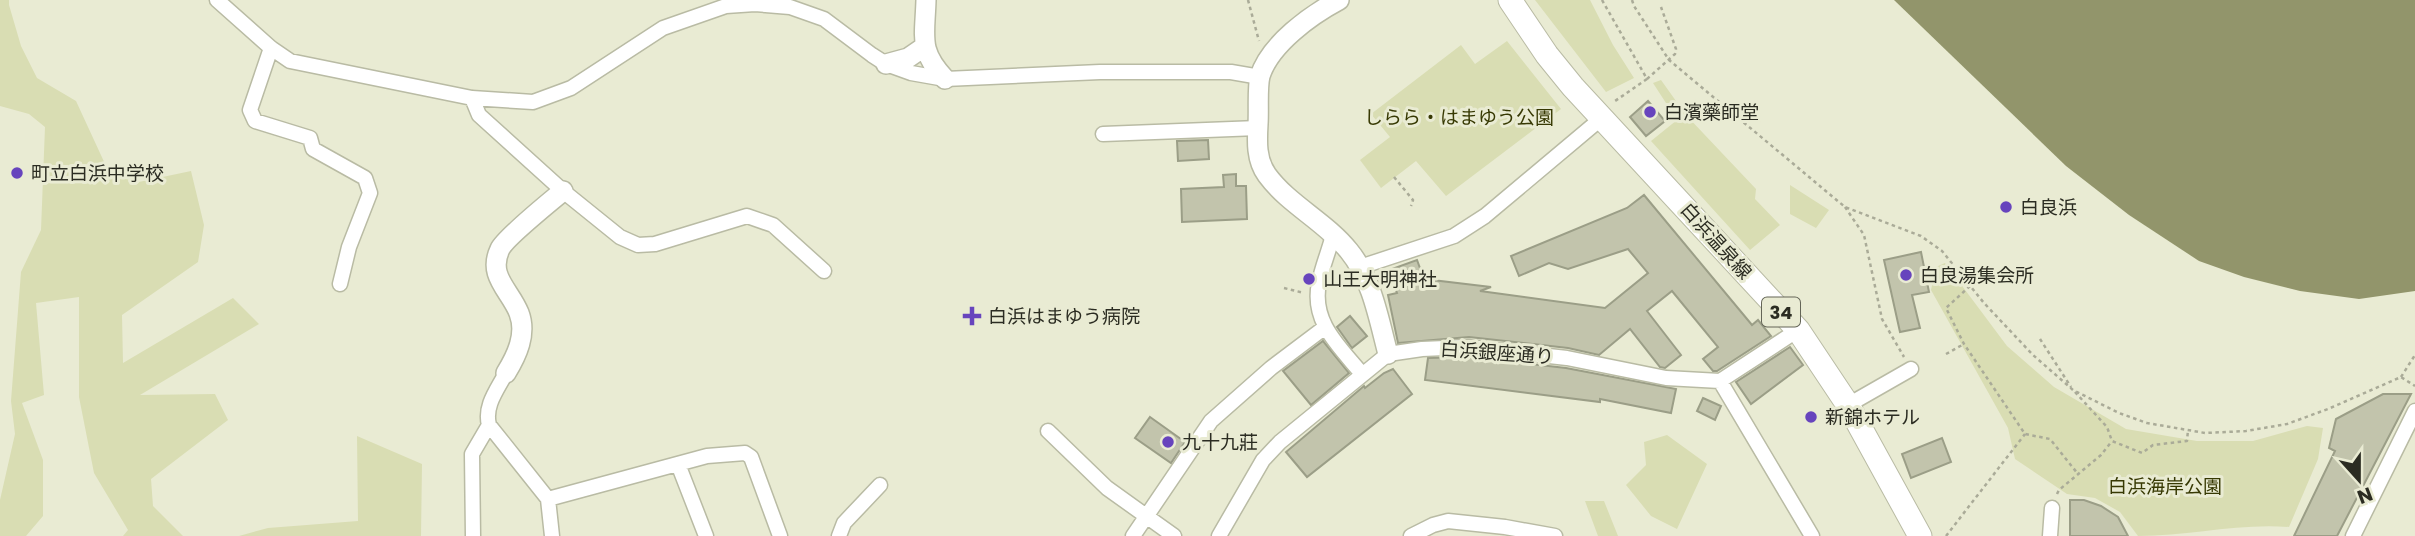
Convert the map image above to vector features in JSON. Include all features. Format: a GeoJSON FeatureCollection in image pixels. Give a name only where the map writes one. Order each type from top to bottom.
{"type":"FeatureCollection","features":[{"type":"Feature","properties":{"kind":"main road","name":"白浜温泉線"},"geometry":{"type":"LineString","coordinates":[[1510,0],[1546,55],[1607,110],[1798,330],[1848,405],[1920,536]]}},
{"type":"Feature","properties":{"kind":"street"},"geometry":{"type":"LineString","coordinates":[[217,0],[271,48],[290,61],[472,98],[533,102],[571,88],[663,28],[726,6],[755,4],[789,7],[824,19],[886,64],[911,73],[944,79],[1100,72],[1231,72],[1260,77]]}},
{"type":"Feature","properties":{"kind":"street"},"geometry":{"type":"LineString","coordinates":[[926,0],[924,47],[930,63],[944,79]]}},
{"type":"Feature","properties":{"kind":"street"},"geometry":{"type":"LineString","coordinates":[[1339,0],[1318,11],[1291,32],[1260,77],[1258,153],[1265,173],[1279,189],[1349,250],[1360,267],[1388,354]]}},
{"type":"Feature","properties":{"kind":"street"},"geometry":{"type":"LineString","coordinates":[[886,64],[908,58],[924,47]]}},
{"type":"Feature","properties":{"kind":"street"},"geometry":{"type":"LineString","coordinates":[[271,48],[250,110],[255,121],[310,138],[313,149],[365,178],[370,192],[349,247],[340,284]]}},
{"type":"Feature","properties":{"kind":"street"},"geometry":{"type":"LineString","coordinates":[[472,98],[479,116],[563,191],[621,237],[638,246],[655,244],[747,216],[773,225],[824,271]]}},
{"type":"Feature","properties":{"kind":"street"},"geometry":{"type":"LineString","coordinates":[[1360,267],[1454,236],[1485,216],[1607,110]]}},
{"type":"Feature","properties":{"kind":"street"},"geometry":{"type":"LineString","coordinates":[[1103,134],[1258,128]]}},
{"type":"Feature","properties":{"kind":"street"},"geometry":{"type":"LineString","coordinates":[[552,536],[548,499],[489,425],[486,415],[521,344],[519,312],[498,279],[496,261],[501,246],[563,191]]}},
{"type":"Feature","properties":{"kind":"street"},"geometry":{"type":"LineString","coordinates":[[1333,235],[1319,281],[1316,303],[1324,328],[1362,374]]}},
{"type":"Feature","properties":{"kind":"street"},"geometry":{"type":"LineString","coordinates":[[1133,536],[1211,421],[1271,368],[1324,328]]}},
{"type":"Feature","properties":{"kind":"street"},"geometry":{"type":"LineString","coordinates":[[1798,330],[1720,381],[1812,536]]}},
{"type":"Feature","properties":{"kind":"street","name":"白浜銀座通り"},"geometry":{"type":"LineString","coordinates":[[1219,536],[1263,460],[1280,442],[1388,354],[1468,347],[1567,358],[1666,378],[1720,381]]}},
{"type":"Feature","properties":{"kind":"street"},"geometry":{"type":"LineString","coordinates":[[1848,405],[1911,369]]}},
{"type":"Feature","properties":{"kind":"street"},"geometry":{"type":"LineString","coordinates":[[2353,536],[2415,411]]}},
{"type":"Feature","properties":{"kind":"street"},"geometry":{"type":"LineString","coordinates":[[473,536],[472,454],[489,425]]}},
{"type":"Feature","properties":{"kind":"street"},"geometry":{"type":"LineString","coordinates":[[1048,431],[1107,488],[1174,536]]}},
{"type":"Feature","properties":{"kind":"street"},"geometry":{"type":"LineString","coordinates":[[548,499],[708,456],[745,453],[751,457],[780,536]]}},
{"type":"Feature","properties":{"kind":"street"},"geometry":{"type":"LineString","coordinates":[[678,464],[706,536]]}},
{"type":"Feature","properties":{"kind":"street"},"geometry":{"type":"LineString","coordinates":[[839,536],[844,523],[880,485]]}},
{"type":"Feature","properties":{"kind":"street"},"geometry":{"type":"LineString","coordinates":[[2050,536],[2052,508]]}},
{"type":"Feature","properties":{"kind":"street"},"geometry":{"type":"LineString","coordinates":[[1410,536],[1433,524],[1448,522],[1555,536]]}},
{"type":"Feature","properties":{"kind":"path"},"geometry":{"type":"LineString","coordinates":[[1248,0],[1261,44],[1272,56]]}},
{"type":"Feature","properties":{"kind":"path"},"geometry":{"type":"LineString","coordinates":[[1602,0],[1647,79]]}},
{"type":"Feature","properties":{"kind":"path"},"geometry":{"type":"LineString","coordinates":[[1632,0],[1669,60],[1845,207],[1864,235],[1882,319],[1911,369]]}},
{"type":"Feature","properties":{"kind":"path"},"geometry":{"type":"LineString","coordinates":[[1607,110],[1675,54],[1676,49],[1661,7]]}},
{"type":"Feature","properties":{"kind":"path"},"geometry":{"type":"LineString","coordinates":[[1394,177],[1413,200],[1411,206]]}},
{"type":"Feature","properties":{"kind":"path"},"geometry":{"type":"LineString","coordinates":[[1845,207],[1921,236],[1942,251],[2033,355],[2073,390],[2107,427],[2112,440],[2142,453],[2153,445],[2187,441],[2188,430]]}},
{"type":"Feature","properties":{"kind":"path"},"geometry":{"type":"LineString","coordinates":[[1970,286],[1946,308],[1964,344],[2025,434],[2050,439],[2078,474]]}},
{"type":"Feature","properties":{"kind":"path"},"geometry":{"type":"LineString","coordinates":[[2040,339],[2073,390],[2119,413],[2147,423],[2205,433],[2246,431],[2287,424],[2328,409],[2401,377],[2415,355]]}},
{"type":"Feature","properties":{"kind":"path"},"geometry":{"type":"LineString","coordinates":[[1946,354],[1964,344]]}},
{"type":"Feature","properties":{"kind":"path"},"geometry":{"type":"LineString","coordinates":[[2401,377],[2415,386]]}},
{"type":"Feature","properties":{"kind":"path"},"geometry":{"type":"LineString","coordinates":[[1946,536],[2025,434]]}},
{"type":"Feature","properties":{"kind":"path"},"geometry":{"type":"LineString","coordinates":[[2052,508],[2059,490],[2101,455],[2112,440]]}},
{"type":"Feature","properties":{"kind":"green space"},"geometry":{"type":"Polygon","coordinates":[[[0,0],[9,0],[21,46],[37,78],[76,101],[106,166],[134,183],[191,171],[204,225],[198,262],[122,315],[123,363],[233,298],[259,324],[140,395],[215,394],[228,420],[151,479],[153,506],[183,536],[123,536],[128,530],[94,473],[79,397],[79,297],[36,303],[44,395],[22,403],[43,460],[43,516],[26,536],[0,536],[0,500],[15,434],[11,401],[21,272],[41,230],[45,127],[29,114],[0,106],[0,0]]]}},
{"type":"Feature","properties":{"kind":"green space"},"geometry":{"type":"Polygon","coordinates":[[[1535,0],[1590,0],[1634,78],[1606,92],[1535,0]]]}},
{"type":"Feature","properties":{"kind":"green space","name":"しらら・はまゆう公園"},"geometry":{"type":"Polygon","coordinates":[[[1507,41],[1561,109],[1446,196],[1416,161],[1381,188],[1360,160],[1390,137],[1371,114],[1461,45],[1475,64],[1507,41]]]}},
{"type":"Feature","properties":{"kind":"green space"},"geometry":{"type":"Polygon","coordinates":[[[1661,80],[1686,115],[1756,189],[1755,199],[1780,225],[1750,250],[1651,141],[1677,120],[1653,83],[1661,80]]]}},
{"type":"Feature","properties":{"kind":"green space"},"geometry":{"type":"Polygon","coordinates":[[[1790,185],[1829,210],[1816,228],[1790,214],[1790,185]]]}},
{"type":"Feature","properties":{"kind":"green space","name":"白浜海岸公園"},"geometry":{"type":"Polygon","coordinates":[[[1945,263],[2007,346],[2054,387],[2126,429],[2197,441],[2253,441],[2307,426],[2323,428],[2318,459],[2289,527],[2251,527],[2138,536],[2120,512],[2095,498],[2067,494],[2015,459],[2008,428],[1931,290],[1936,267],[1945,263]]]}},
{"type":"Feature","properties":{"kind":"green space"},"geometry":{"type":"Polygon","coordinates":[[[1667,435],[1707,464],[1677,529],[1651,516],[1626,485],[1646,465],[1644,442],[1667,435]]]}},
{"type":"Feature","properties":{"kind":"green space"},"geometry":{"type":"Polygon","coordinates":[[[357,436],[422,464],[421,536],[239,536],[268,528],[358,521],[357,436]]]}},
{"type":"Feature","properties":{"kind":"green space"},"geometry":{"type":"Polygon","coordinates":[[[1585,501],[1604,501],[1618,536],[1598,536],[1585,501]]]}},
{"type":"Feature","properties":{"kind":"shaded area"},"geometry":{"type":"Polygon","coordinates":[[[1894,0],[2415,0],[2415,291],[2359,299],[2300,291],[2244,277],[2199,261],[2129,215],[2066,166],[1894,0]]]}},
{"type":"Feature","properties":{"kind":"building"},"geometry":{"type":"Polygon","coordinates":[[[1648,101],[1665,121],[1646,136],[1630,117],[1648,101]]]}},
{"type":"Feature","properties":{"kind":"building"},"geometry":{"type":"Polygon","coordinates":[[[1208,140],[1209,159],[1178,161],[1177,141],[1208,140]]]}},
{"type":"Feature","properties":{"kind":"building"},"geometry":{"type":"Polygon","coordinates":[[[1236,174],[1236,186],[1246,186],[1247,219],[1182,222],[1181,189],[1224,187],[1223,175],[1236,174]]]}},
{"type":"Feature","properties":{"kind":"building"},"geometry":{"type":"Polygon","coordinates":[[[1644,195],[1752,325],[1758,320],[1771,336],[1713,371],[1703,359],[1718,347],[1672,291],[1647,311],[1681,355],[1665,368],[1660,367],[1630,329],[1599,355],[1568,348],[1469,337],[1398,343],[1388,295],[1397,293],[1389,270],[1417,260],[1424,279],[1491,287],[1480,291],[1605,308],[1648,273],[1628,249],[1568,269],[1549,263],[1519,276],[1511,256],[1627,208],[1644,195]]]}},
{"type":"Feature","properties":{"kind":"building"},"geometry":{"type":"Polygon","coordinates":[[[1921,252],[1929,292],[1912,295],[1920,328],[1900,332],[1884,260],[1921,252]]]}},
{"type":"Feature","properties":{"kind":"building"},"geometry":{"type":"Polygon","coordinates":[[[1350,316],[1367,336],[1352,348],[1337,327],[1350,316]]]}},
{"type":"Feature","properties":{"kind":"building"},"geometry":{"type":"Polygon","coordinates":[[[1323,341],[1349,373],[1311,405],[1283,371],[1323,341]]]}},
{"type":"Feature","properties":{"kind":"building"},"geometry":{"type":"Polygon","coordinates":[[[1790,347],[1803,365],[1751,404],[1736,382],[1790,347]]]}},
{"type":"Feature","properties":{"kind":"building"},"geometry":{"type":"Polygon","coordinates":[[[1468,357],[1566,368],[1676,389],[1671,413],[1600,399],[1600,402],[1425,380],[1428,358],[1468,357]]]}},
{"type":"Feature","properties":{"kind":"building"},"geometry":{"type":"Polygon","coordinates":[[[1393,369],[1412,394],[1307,477],[1286,452],[1364,386],[1365,388],[1393,369]]]}},
{"type":"Feature","properties":{"kind":"building"},"geometry":{"type":"Polygon","coordinates":[[[2383,394],[2411,394],[2337,536],[2294,536],[2335,451],[2329,448],[2336,419],[2383,394]]]}},
{"type":"Feature","properties":{"kind":"building"},"geometry":{"type":"Polygon","coordinates":[[[1703,398],[1721,406],[1715,420],[1697,411],[1703,398]]]}},
{"type":"Feature","properties":{"kind":"building","name":"九十九莊"},"geometry":{"type":"Polygon","coordinates":[[[1150,417],[1185,442],[1171,463],[1135,438],[1150,417]]]}},
{"type":"Feature","properties":{"kind":"building"},"geometry":{"type":"Polygon","coordinates":[[[1942,438],[1951,462],[1911,478],[1902,454],[1942,438]]]}},
{"type":"Feature","properties":{"kind":"building"},"geometry":{"type":"Polygon","coordinates":[[[2070,500],[2084,500],[2101,506],[2118,517],[2128,536],[2070,536],[2070,500]]]}},
{"type":"Feature","properties":{"kind":"place","name":"白濱藥師堂"},"geometry":{"type":"Point","coordinates":[1650,112]}},
{"type":"Feature","properties":{"kind":"place","name":"町立白浜中学校"},"geometry":{"type":"Point","coordinates":[17,173]}},
{"type":"Feature","properties":{"kind":"place","name":"白良浜"},"geometry":{"type":"Point","coordinates":[2006,207]}},
{"type":"Feature","properties":{"kind":"place","name":"白良湯集会所"},"geometry":{"type":"Point","coordinates":[1906,275]}},
{"type":"Feature","properties":{"kind":"place","name":"山王大明神社"},"geometry":{"type":"Point","coordinates":[1309,279]}},
{"type":"Feature","properties":{"kind":"place","name":"白浜はまゆう病院"},"geometry":{"type":"Point","coordinates":[972,316]}},
{"type":"Feature","properties":{"kind":"place","name":"新錦ホテル"},"geometry":{"type":"Point","coordinates":[1811,417]}},
{"type":"Feature","properties":{"kind":"place","name":"九十九莊"},"geometry":{"type":"Point","coordinates":[1168,442]}}]}
